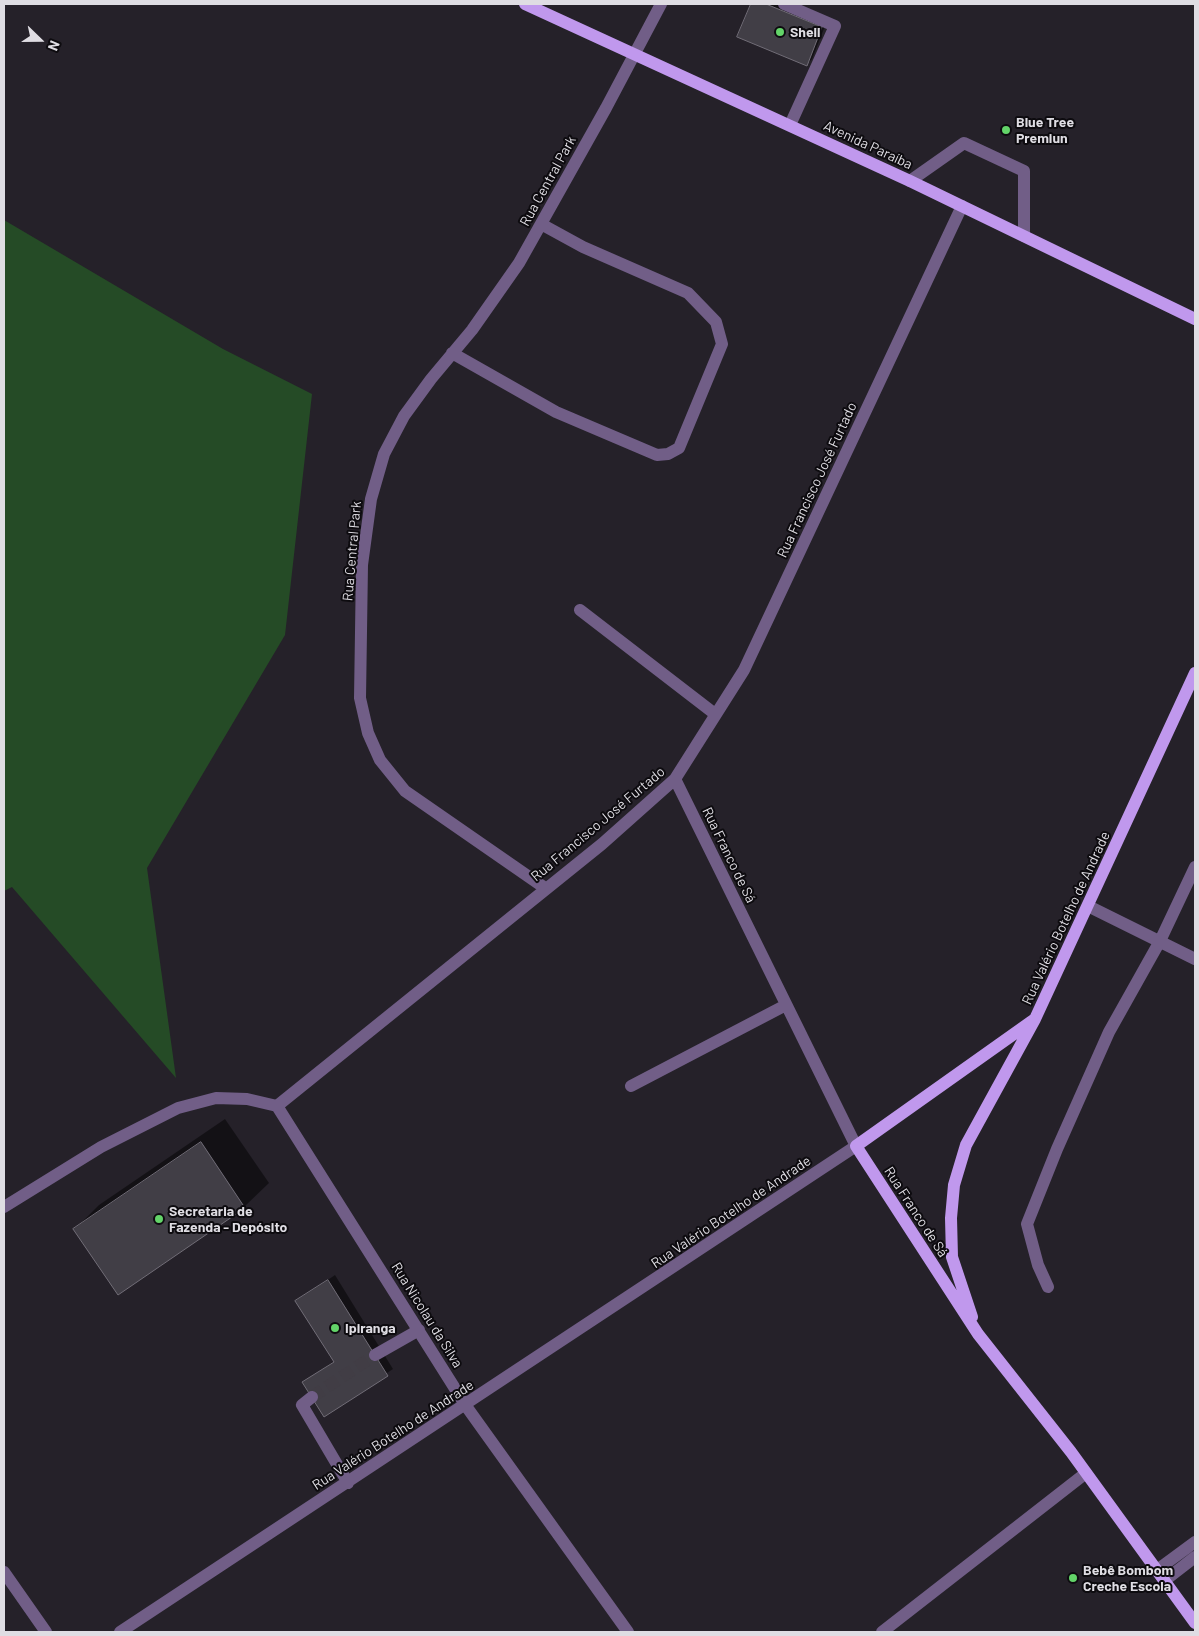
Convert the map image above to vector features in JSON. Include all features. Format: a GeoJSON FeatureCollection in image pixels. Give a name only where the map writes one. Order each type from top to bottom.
{"type":"FeatureCollection","features":[{"type":"Feature","properties":{"kind":"main road","name":"Avenida Paraíba"},"geometry":{"type":"LineString","coordinates":[[525,4],[910,181],[1195,319]]}},
{"type":"Feature","properties":{"kind":"main road","name":"Rua Valério Botelho de Andrade"},"geometry":{"type":"LineString","coordinates":[[856,1146],[1035,1018],[1195,673]]}},
{"type":"Feature","properties":{"kind":"main road"},"geometry":{"type":"LineString","coordinates":[[978,1334],[952,1257],[950,1218],[954,1185],[966,1145],[1035,1018]]}},
{"type":"Feature","properties":{"kind":"main road","name":"Rua Franco de Sá"},"geometry":{"type":"LineString","coordinates":[[856,1146],[978,1334],[1086,1473],[1195,1622]]}},
{"type":"Feature","properties":{"kind":"street","name":"Rua Central Park"},"geometry":{"type":"LineString","coordinates":[[545,888],[405,791],[380,760],[368,732],[360,698],[362,565],[370,498],[384,454],[404,416],[497,297],[541,224],[661,4]]}},
{"type":"Feature","properties":{"kind":"street"},"geometry":{"type":"LineString","coordinates":[[784,4],[835,26],[790,125]]}},
{"type":"Feature","properties":{"kind":"street"},"geometry":{"type":"LineString","coordinates":[[910,181],[964,143],[1024,171],[1024,236]]}},
{"type":"Feature","properties":{"kind":"street","name":"Rua Francisco José Furtado"},"geometry":{"type":"LineString","coordinates":[[277,1106],[545,888],[602,844],[675,779],[744,670],[962,206]]}},
{"type":"Feature","properties":{"kind":"street"},"geometry":{"type":"LineString","coordinates":[[452,353],[556,412],[657,455],[668,454],[680,448],[722,344],[716,322],[688,293],[583,247],[541,224]]}},
{"type":"Feature","properties":{"kind":"street"},"geometry":{"type":"LineString","coordinates":[[580,610],[715,714]]}},
{"type":"Feature","properties":{"kind":"street","name":"Rua Franco de Sá"},"geometry":{"type":"LineString","coordinates":[[675,779],[856,1146]]}},
{"type":"Feature","properties":{"kind":"street"},"geometry":{"type":"LineString","coordinates":[[1048,1287],[1038,1264],[1027,1224],[1057,1149],[1109,1032],[1160,941],[1195,867]]}},
{"type":"Feature","properties":{"kind":"street"},"geometry":{"type":"LineString","coordinates":[[1088,906],[1195,959]]}},
{"type":"Feature","properties":{"kind":"street"},"geometry":{"type":"LineString","coordinates":[[631,1086],[786,1005]]}},
{"type":"Feature","properties":{"kind":"street"},"geometry":{"type":"LineString","coordinates":[[4,1207],[101,1147],[178,1108],[216,1098],[247,1099],[277,1106]]}},
{"type":"Feature","properties":{"kind":"street","name":"Rua Nicolau da Silva"},"geometry":{"type":"LineString","coordinates":[[277,1106],[466,1406],[628,1632]]}},
{"type":"Feature","properties":{"kind":"street","name":"Rua Valério Botelho de Andrade"},"geometry":{"type":"LineString","coordinates":[[120,1632],[466,1406],[856,1146]]}},
{"type":"Feature","properties":{"kind":"street"},"geometry":{"type":"LineString","coordinates":[[375,1355],[419,1330]]}},
{"type":"Feature","properties":{"kind":"street"},"geometry":{"type":"LineString","coordinates":[[312,1398],[302,1405],[348,1483]]}},
{"type":"Feature","properties":{"kind":"street"},"geometry":{"type":"LineString","coordinates":[[882,1632],[1086,1473]]}},
{"type":"Feature","properties":{"kind":"street"},"geometry":{"type":"LineString","coordinates":[[1160,1575],[1195,1542]]}},
{"type":"Feature","properties":{"kind":"street"},"geometry":{"type":"LineString","coordinates":[[1160,1575],[1195,1557]]}},
{"type":"Feature","properties":{"kind":"street"},"geometry":{"type":"LineString","coordinates":[[4,1572],[46,1632]]}},
{"type":"Feature","properties":{"kind":"green space"},"geometry":{"type":"Polygon","coordinates":[[[4,220],[223,349],[312,394],[285,635],[147,868],[176,1078],[12,887],[4,891],[4,220]]]}},
{"type":"Feature","properties":{"kind":"building","name":"Shell"},"geometry":{"type":"Polygon","coordinates":[[[751,4],[766,4],[822,27],[807,66],[737,37],[751,4]]]}},
{"type":"Feature","properties":{"kind":"building","name":"Secretaria de Fazenda - Depósito"},"geometry":{"type":"Polygon","coordinates":[[[201,1142],[245,1208],[118,1295],[73,1229],[201,1142]]]}},
{"type":"Feature","properties":{"kind":"building","name":"Ipiranga"},"geometry":{"type":"Polygon","coordinates":[[[328,1280],[388,1376],[324,1417],[302,1382],[334,1362],[295,1301],[328,1280]]]}},
{"type":"Feature","properties":{"kind":"tunnel"},"geometry":{"type":"LineString","coordinates":[[312,1397],[375,1355]]}},
{"type":"Feature","properties":{"kind":"place","name":"Shell"},"geometry":{"type":"Point","coordinates":[780,32]}},
{"type":"Feature","properties":{"kind":"place","name":"Blue Tree Premiun"},"geometry":{"type":"Point","coordinates":[1006,130]}},
{"type":"Feature","properties":{"kind":"place","name":"Secretaria de Fazenda - Depósito"},"geometry":{"type":"Point","coordinates":[159,1219]}},
{"type":"Feature","properties":{"kind":"place","name":"Ipiranga"},"geometry":{"type":"Point","coordinates":[335,1328]}},
{"type":"Feature","properties":{"kind":"place","name":"Bebê Bombom Creche Escola"},"geometry":{"type":"Point","coordinates":[1073,1578]}}]}
